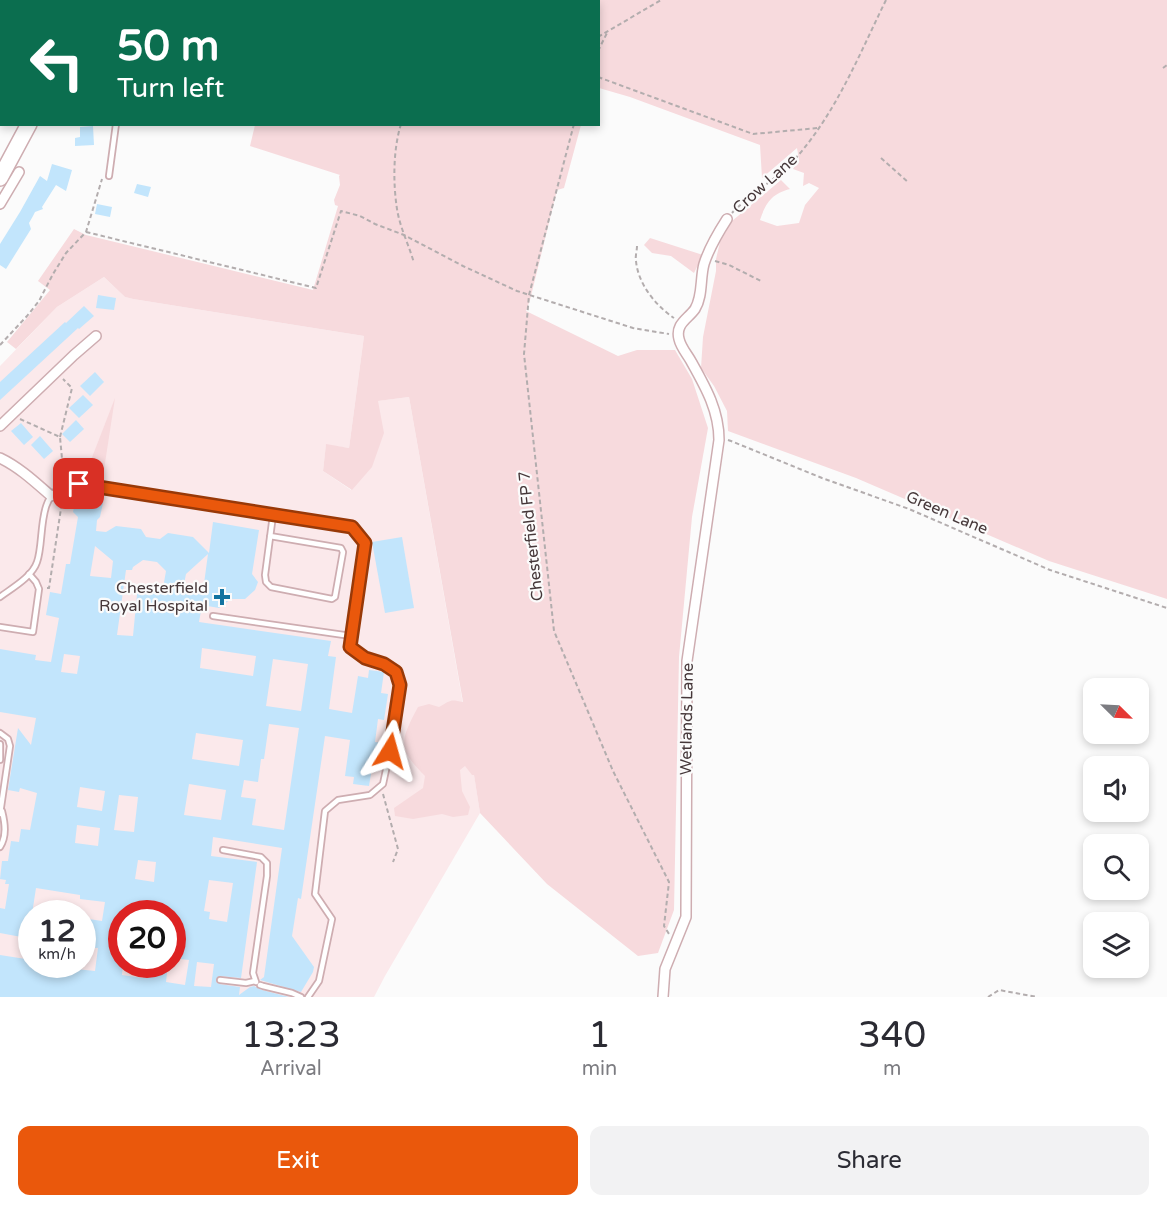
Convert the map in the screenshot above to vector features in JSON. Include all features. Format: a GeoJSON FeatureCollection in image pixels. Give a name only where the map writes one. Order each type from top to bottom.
{"type":"FeatureCollection","features":[{"type":"Feature","properties":{"kind":"main road"},"geometry":{"type":"LineString","coordinates":[[0,178],[28,126]]}},
{"type":"Feature","properties":{"kind":"street"},"geometry":{"type":"LineString","coordinates":[[0,204],[19,172]]}},
{"type":"Feature","properties":{"kind":"street","name":"Crow Lane"},"geometry":{"type":"LineString","coordinates":[[681,324],[696,307],[706,260],[727,219]]}},
{"type":"Feature","properties":{"kind":"street"},"geometry":{"type":"LineString","coordinates":[[681,324],[678,335],[680,343],[714,407],[719,440]]}},
{"type":"Feature","properties":{"kind":"street"},"geometry":{"type":"LineString","coordinates":[[0,426],[96,336]]}},
{"type":"Feature","properties":{"kind":"street","name":"Wetlands Lane"},"geometry":{"type":"LineString","coordinates":[[663,997],[665,969],[686,916],[687,661],[719,440]]}},
{"type":"Feature","properties":{"kind":"street"},"geometry":{"type":"LineString","coordinates":[[0,458],[8,461],[51,496]]}},
{"type":"Feature","properties":{"kind":"lane"},"geometry":{"type":"LineString","coordinates":[[106,176],[116,126]]}},
{"type":"Feature","properties":{"kind":"lane"},"geometry":{"type":"LineString","coordinates":[[0,597],[29,574],[37,563],[45,508],[51,496],[64,486],[79,484],[352,527],[365,543],[350,647],[365,658],[384,664],[396,672],[400,685],[383,784],[370,795],[338,800],[326,811],[315,894],[332,919],[319,981],[308,997]]}},
{"type":"Feature","properties":{"kind":"lane"},"geometry":{"type":"LineString","coordinates":[[270,536],[341,548],[344,552],[335,597],[332,599],[271,587],[266,582],[264,575],[273,515]]}},
{"type":"Feature","properties":{"kind":"lane"},"geometry":{"type":"LineString","coordinates":[[0,627],[33,632],[39,589],[29,574]]}},
{"type":"Feature","properties":{"kind":"lane"},"geometry":{"type":"LineString","coordinates":[[213,616],[351,636]]}},
{"type":"Feature","properties":{"kind":"lane"},"geometry":{"type":"LineString","coordinates":[[0,733],[8,739],[9,746],[0,814]]}},
{"type":"Feature","properties":{"kind":"lane"},"geometry":{"type":"LineString","coordinates":[[0,744],[0,760]]}},
{"type":"Feature","properties":{"kind":"lane"},"geometry":{"type":"LineString","coordinates":[[0,847],[5,832],[1,808]]}},
{"type":"Feature","properties":{"kind":"lane"},"geometry":{"type":"LineString","coordinates":[[223,850],[261,857],[267,863],[253,973],[257,982],[262,986],[301,997]]}},
{"type":"Feature","properties":{"kind":"lane"},"geometry":{"type":"LineString","coordinates":[[220,980],[257,982]]}},
{"type":"Feature","properties":{"kind":"path"},"geometry":{"type":"LineString","coordinates":[[600,36],[661,0]]}},
{"type":"Feature","properties":{"kind":"path","name":"Crow Lane"},"geometry":{"type":"LineString","coordinates":[[727,219],[741,204],[788,166],[818,128],[840,94],[886,0]]}},
{"type":"Feature","properties":{"kind":"path"},"geometry":{"type":"LineString","coordinates":[[600,47],[608,30]]}},
{"type":"Feature","properties":{"kind":"path"},"geometry":{"type":"LineString","coordinates":[[1163,69],[1167,65]]}},
{"type":"Feature","properties":{"kind":"path"},"geometry":{"type":"LineString","coordinates":[[600,78],[753,134],[818,128]]}},
{"type":"Feature","properties":{"kind":"path"},"geometry":{"type":"LineString","coordinates":[[401,126],[395,153],[397,209],[414,263]]}},
{"type":"Feature","properties":{"kind":"path","name":"Chesterfield FP 7"},"geometry":{"type":"LineString","coordinates":[[573,126],[529,295],[524,354],[554,631],[613,771],[669,882],[664,926]]}},
{"type":"Feature","properties":{"kind":"path"},"geometry":{"type":"LineString","coordinates":[[880,158],[908,182]]}},
{"type":"Feature","properties":{"kind":"path"},"geometry":{"type":"LineString","coordinates":[[0,345],[39,301],[66,253],[86,232],[106,176]]}},
{"type":"Feature","properties":{"kind":"path"},"geometry":{"type":"LineString","coordinates":[[86,232],[316,288],[341,212],[360,216],[404,235],[517,291],[633,328],[671,334]]}},
{"type":"Feature","properties":{"kind":"path"},"geometry":{"type":"LineString","coordinates":[[637,246],[638,273],[647,290],[661,309],[681,324]]}},
{"type":"Feature","properties":{"kind":"path"},"geometry":{"type":"LineString","coordinates":[[706,260],[729,265],[761,281]]}},
{"type":"Feature","properties":{"kind":"path"},"geometry":{"type":"LineString","coordinates":[[39,589],[49,588],[64,486],[60,437],[72,388],[55,373]]}},
{"type":"Feature","properties":{"kind":"path"},"geometry":{"type":"LineString","coordinates":[[12,415],[60,437]]}},
{"type":"Feature","properties":{"kind":"path","name":"Green Lane"},"geometry":{"type":"LineString","coordinates":[[719,440],[731,441],[822,478],[909,509],[1050,570],[1167,608]]}},
{"type":"Feature","properties":{"kind":"path"},"geometry":{"type":"LineString","coordinates":[[381,785],[398,849],[393,862]]}},
{"type":"Feature","properties":{"kind":"path"},"geometry":{"type":"LineString","coordinates":[[988,997],[999,990],[1037,997]]}},
{"type":"Feature","properties":{"kind":"shaded area"},"geometry":{"type":"Polygon","coordinates":[[[600,0],[1167,0],[1167,599],[1049,561],[856,478],[728,431],[727,411],[714,386],[701,368],[703,337],[720,242],[732,221],[781,180],[790,189],[770,200],[760,220],[777,226],[799,223],[805,205],[819,188],[809,183],[803,186],[804,173],[793,169],[799,160],[797,148],[762,178],[760,145],[630,97],[600,88],[600,0]]]}},
{"type":"Feature","properties":{"kind":"shaded area"},"geometry":{"type":"Polygon","coordinates":[[[255,126],[581,126],[564,188],[557,190],[526,311],[618,356],[637,350],[675,350],[692,379],[708,428],[692,517],[679,657],[674,910],[658,953],[638,956],[547,884],[480,813],[474,775],[465,766],[460,770],[462,791],[470,807],[468,815],[453,817],[442,814],[413,819],[395,816],[394,808],[423,788],[425,776],[410,758],[404,744],[408,728],[418,707],[429,704],[439,707],[453,700],[463,702],[409,397],[378,401],[384,433],[372,467],[352,490],[323,471],[326,444],[349,448],[364,336],[133,299],[125,297],[104,277],[57,307],[16,349],[7,342],[50,290],[38,281],[74,229],[86,235],[313,290],[338,206],[335,205],[334,200],[340,185],[340,175],[250,146],[255,126]]]}},
{"type":"Feature","properties":{"kind":"shaded area"},"geometry":{"type":"Polygon","coordinates":[[[650,238],[703,255],[694,273],[671,256],[652,253],[644,245],[650,238]]]}},
{"type":"Feature","properties":{"kind":"shaded area","name":"Chesterfield Royal Hospital"},"geometry":{"type":"Polygon","coordinates":[[[104,277],[125,297],[133,299],[364,336],[349,448],[326,445],[323,471],[351,490],[377,401],[409,397],[480,813],[374,997],[0,997],[0,366],[57,307],[104,277]]]}},
{"type":"Feature","properties":{"kind":"shaded area"},"geometry":{"type":"Polygon","coordinates":[[[115,398],[103,476],[91,460],[115,398]]]}},
{"type":"Feature","properties":{"kind":"building"},"geometry":{"type":"Polygon","coordinates":[[[93,126],[94,145],[75,146],[75,138],[80,137],[80,127],[93,126]]]}},
{"type":"Feature","properties":{"kind":"building"},"geometry":{"type":"Polygon","coordinates":[[[52,164],[72,170],[66,191],[56,185],[42,207],[43,209],[35,212],[29,223],[31,229],[6,269],[0,265],[0,244],[40,176],[47,181],[52,164]]]}},
{"type":"Feature","properties":{"kind":"building"},"geometry":{"type":"Polygon","coordinates":[[[137,184],[151,187],[148,197],[134,193],[137,184]]]}},
{"type":"Feature","properties":{"kind":"building"},"geometry":{"type":"Polygon","coordinates":[[[97,204],[112,207],[110,217],[95,214],[97,204]]]}},
{"type":"Feature","properties":{"kind":"building"},"geometry":{"type":"Polygon","coordinates":[[[98,295],[116,298],[114,310],[96,308],[98,295]]]}},
{"type":"Feature","properties":{"kind":"building"},"geometry":{"type":"Polygon","coordinates":[[[84,306],[94,316],[0,400],[0,382],[84,306]]]}},
{"type":"Feature","properties":{"kind":"building"},"geometry":{"type":"Polygon","coordinates":[[[95,372],[104,382],[90,396],[80,386],[95,372]]]}},
{"type":"Feature","properties":{"kind":"building"},"geometry":{"type":"Polygon","coordinates":[[[83,395],[93,405],[79,418],[69,408],[83,395]]]}},
{"type":"Feature","properties":{"kind":"building"},"geometry":{"type":"Polygon","coordinates":[[[76,420],[84,429],[70,442],[62,434],[76,420]]]}},
{"type":"Feature","properties":{"kind":"building"},"geometry":{"type":"Polygon","coordinates":[[[21,423],[33,437],[24,445],[11,431],[21,423]]]}},
{"type":"Feature","properties":{"kind":"building"},"geometry":{"type":"Polygon","coordinates":[[[40,436],[53,451],[44,459],[31,445],[40,436]]]}},
{"type":"Feature","properties":{"kind":"building","name":"Chesterfield Royal Hospital"},"geometry":{"type":"Polygon","coordinates":[[[82,492],[98,496],[103,503],[96,531],[106,532],[116,526],[141,529],[146,537],[160,539],[168,533],[193,537],[209,553],[213,522],[259,530],[252,574],[258,582],[255,590],[245,599],[231,599],[219,608],[202,605],[199,622],[331,641],[328,656],[336,657],[329,709],[352,713],[358,676],[368,678],[369,670],[384,672],[381,693],[388,694],[384,720],[378,719],[375,742],[382,743],[378,769],[372,768],[369,786],[353,784],[354,777],[345,776],[350,740],[325,736],[301,899],[298,898],[292,936],[314,967],[301,992],[260,980],[264,977],[282,848],[213,837],[211,856],[257,862],[241,978],[219,976],[216,982],[240,987],[239,995],[254,986],[289,997],[0,997],[0,955],[18,958],[18,978],[96,978],[98,948],[96,948],[96,920],[102,921],[105,902],[80,899],[80,895],[36,888],[34,900],[18,900],[18,936],[0,933],[0,908],[5,909],[9,884],[5,884],[6,880],[0,879],[2,861],[8,861],[11,841],[19,842],[21,829],[30,830],[37,793],[20,788],[19,792],[8,790],[18,728],[31,745],[36,718],[0,712],[0,649],[36,655],[35,660],[51,662],[59,618],[46,615],[50,592],[61,594],[66,564],[70,564],[78,517],[73,512],[76,498],[82,492]],[[95,546],[90,576],[111,578],[113,561],[95,546]],[[208,554],[186,574],[183,589],[203,591],[208,554]],[[143,560],[132,570],[126,570],[117,635],[133,636],[138,584],[163,588],[166,571],[157,562],[143,560]],[[202,648],[200,668],[253,676],[256,656],[202,648]],[[64,654],[61,672],[77,674],[80,656],[64,654]],[[273,659],[266,706],[301,711],[308,664],[273,659]],[[269,724],[264,759],[261,759],[258,782],[244,780],[241,797],[256,799],[252,825],[284,830],[299,728],[269,724]],[[196,733],[192,759],[239,766],[243,740],[196,733]],[[189,784],[184,815],[221,820],[226,790],[189,784]],[[80,787],[77,807],[102,811],[105,791],[80,787]],[[119,795],[114,830],[134,832],[138,797],[119,795]],[[77,825],[75,843],[98,846],[100,828],[77,825]],[[138,860],[135,879],[154,882],[156,862],[138,860]],[[209,880],[204,911],[210,912],[209,919],[227,922],[233,883],[209,880]],[[197,962],[194,986],[211,987],[214,964],[197,962]]]}},
{"type":"Feature","properties":{"kind":"building"},"geometry":{"type":"Polygon","coordinates":[[[402,537],[414,608],[385,613],[372,542],[402,537]]]}},
{"type":"Feature","properties":{"kind":"place","name":"Chesterfield Royal Hospital"},"geometry":{"type":"Point","coordinates":[222,597]}},
{"type":"Feature","properties":{"kind":"route"},"geometry":{"type":"LineString","coordinates":[[79,484],[352,527],[365,543],[350,647],[365,658],[384,664],[396,672],[400,685],[390,751]]}}]}
